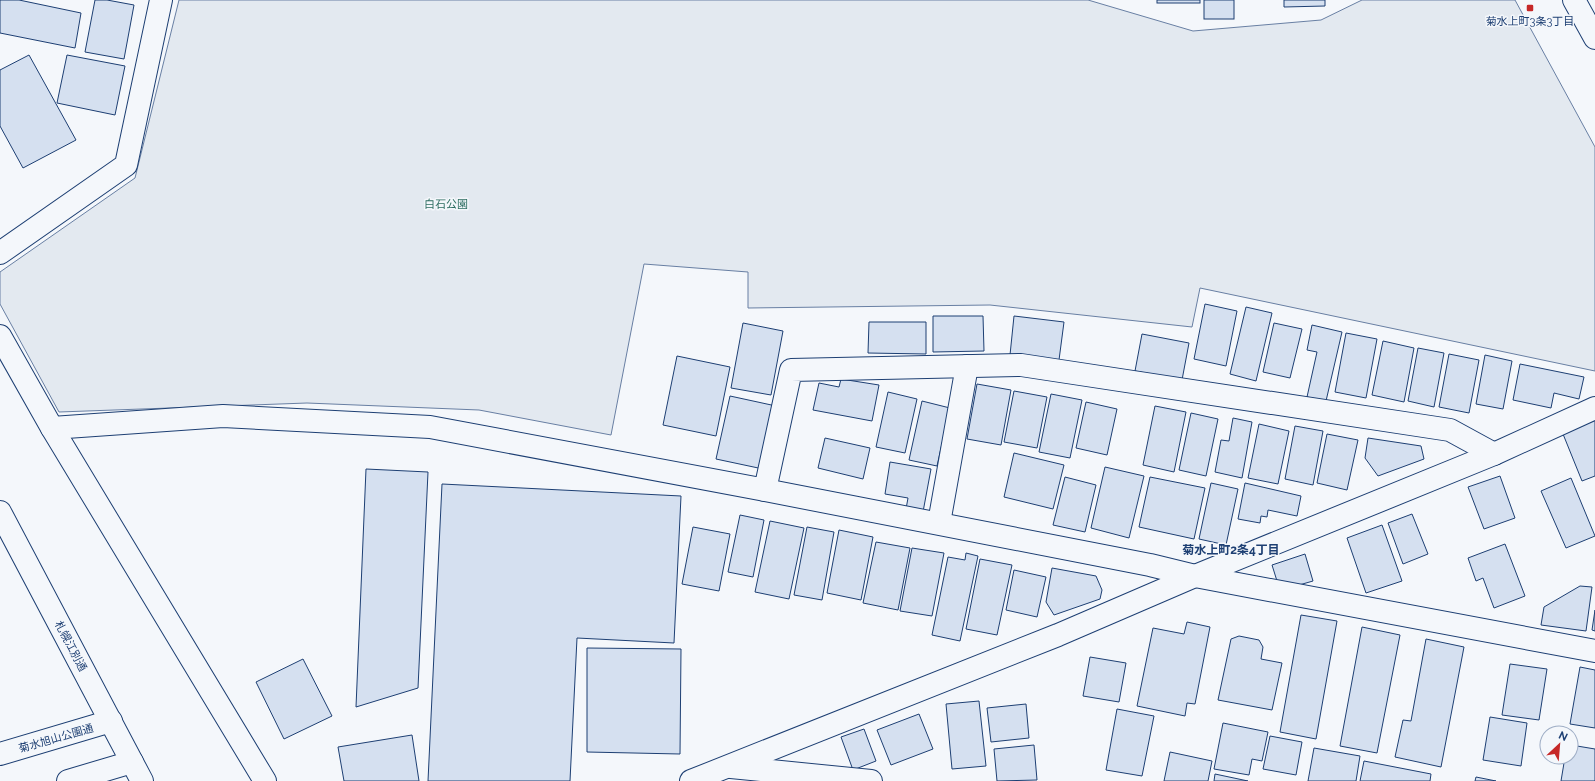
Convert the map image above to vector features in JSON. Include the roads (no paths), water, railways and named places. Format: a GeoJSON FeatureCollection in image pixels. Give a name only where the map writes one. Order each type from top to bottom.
{"type":"FeatureCollection","features":[{"type":"Feature","properties":{"kind":"main road"},"geometry":{"type":"LineString","coordinates":[[0,253],[126,165],[161,0]]}},
{"type":"Feature","properties":{"kind":"main road"},"geometry":{"type":"LineString","coordinates":[[1574,0],[1595,38]]}},
{"type":"Feature","properties":{"kind":"main road"},"geometry":{"type":"LineString","coordinates":[[0,336],[52,428],[265,781]]}},
{"type":"Feature","properties":{"kind":"main road"},"geometry":{"type":"LineString","coordinates":[[765,490],[791,370],[1021,365],[1450,430],[1494,454]]}},
{"type":"Feature","properties":{"kind":"main road"},"geometry":{"type":"LineString","coordinates":[[939,523],[967,366]]}},
{"type":"Feature","properties":{"kind":"main road"},"geometry":{"type":"LineString","coordinates":[[691,781],[1058,635],[1195,576],[1494,454],[1595,408]]}},
{"type":"Feature","properties":{"kind":"main road"},"geometry":{"type":"LineString","coordinates":[[52,428],[223,416],[430,427],[939,523],[1150,565],[1195,576],[1595,651]]}},
{"type":"Feature","properties":{"kind":"main road","name":"札幌江別通"},"geometry":{"type":"LineString","coordinates":[[0,512],[142,781]]}},
{"type":"Feature","properties":{"kind":"main road","name":"菊水旭山公園通"},"geometry":{"type":"LineString","coordinates":[[0,754],[111,721]]}},
{"type":"Feature","properties":{"kind":"main road"},"geometry":{"type":"LineString","coordinates":[[68,781],[132,762]]}},
{"type":"Feature","properties":{"kind":"main road"},"geometry":{"type":"LineString","coordinates":[[727,766],[871,781]]}},
{"type":"Feature","properties":{"kind":"place","name":"菊水上町3条3丁目"},"geometry":{"type":"Point","coordinates":[1530,8]}},
{"type":"Feature","properties":{"kind":"district","name":"菊水上町2条4丁目"},"geometry":{"type":"Point","coordinates":[1231,550]}},
{"type":"Feature","properties":{"kind":"park label","name":"白石公園"},"geometry":{"type":"Point","coordinates":[446,204]}}]}
